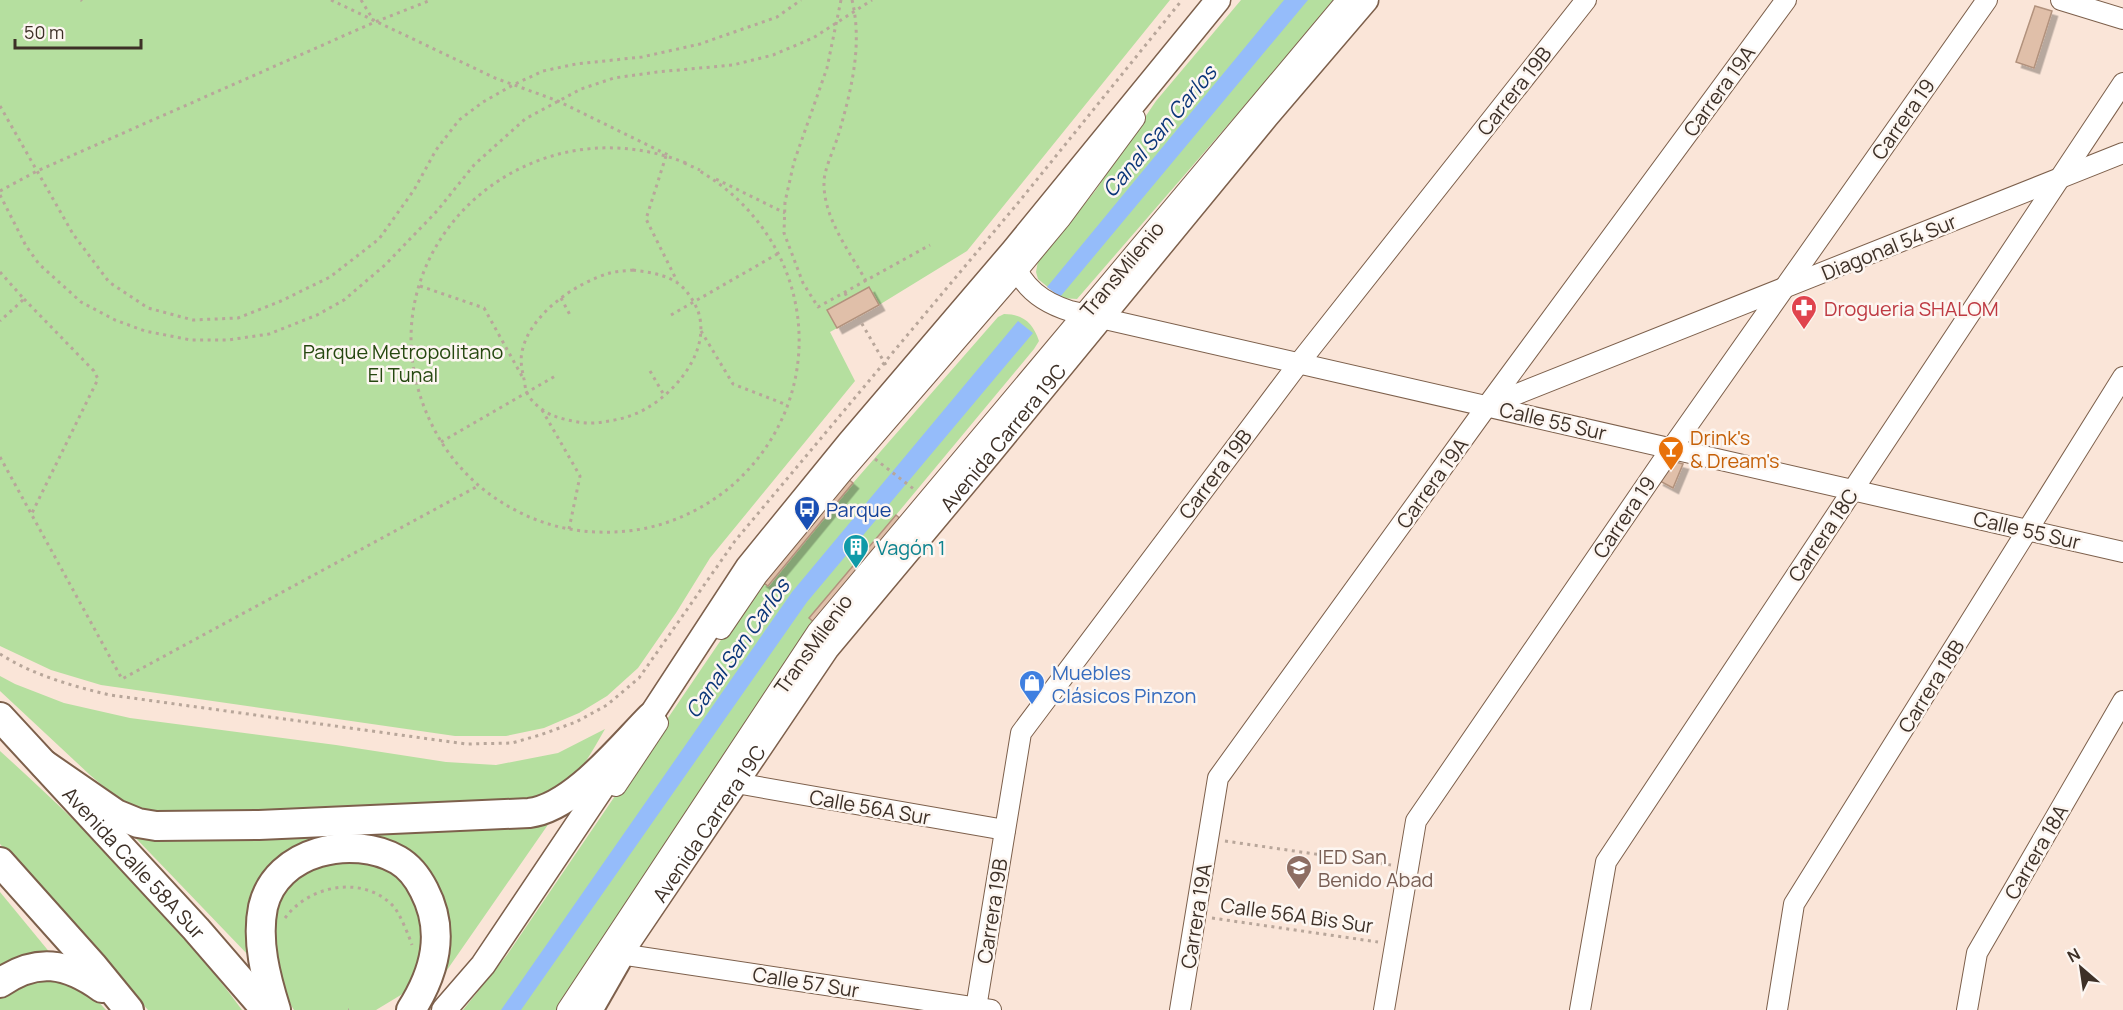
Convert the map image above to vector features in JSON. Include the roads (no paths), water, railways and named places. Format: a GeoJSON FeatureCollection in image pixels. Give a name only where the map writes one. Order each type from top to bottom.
{"type":"FeatureCollection","features":[{"type":"Feature","properties":{"kind":"highway","name":"Avenida Calle 58A Sur"},"geometry":{"type":"LineString","coordinates":[[0,717],[196,929],[266,1010]]}},
{"type":"Feature","properties":{"kind":"highway"},"geometry":{"type":"LineString","coordinates":[[45,765],[116,814],[138,823],[156,826],[260,825],[529,813],[549,808],[569,796],[606,763],[651,717]]}},
{"type":"Feature","properties":{"kind":"highway"},"geometry":{"type":"LineString","coordinates":[[276,1010],[263,959],[261,932],[263,906],[282,873],[300,860],[321,851],[347,847],[377,850],[399,860],[418,878],[430,901],[437,929],[434,957],[427,980],[411,1010]]}},
{"type":"Feature","properties":{"kind":"highway"},"geometry":{"type":"LineString","coordinates":[[0,862],[126,1007]]}},
{"type":"Feature","properties":{"kind":"highway"},"geometry":{"type":"LineString","coordinates":[[588,1010],[620,954]]}},
{"type":"Feature","properties":{"kind":"highway"},"geometry":{"type":"LineString","coordinates":[[0,983],[11,975],[30,967],[49,966],[70,969],[90,980],[126,1007]]}},
{"type":"Feature","properties":{"kind":"main road"},"geometry":{"type":"LineString","coordinates":[[444,1010],[483,965],[651,717],[748,567],[898,387],[1015,261],[1218,0]]}},
{"type":"Feature","properties":{"kind":"main road","name":"Avenida Carrera 19C"},"geometry":{"type":"LineString","coordinates":[[581,1010],[827,648],[1092,316],[1366,0]]}},
{"type":"Feature","properties":{"kind":"street"},"geometry":{"type":"LineString","coordinates":[[455,1010],[486,976],[529,917],[757,576],[1015,261],[1076,200],[1151,97],[1231,0]]}},
{"type":"Feature","properties":{"kind":"street","name":"TransMilenio"},"geometry":{"type":"LineString","coordinates":[[567,1010],[817,632],[1092,316],[1347,0]]}},
{"type":"Feature","properties":{"kind":"street","name":"Carrera 19B"},"geometry":{"type":"LineString","coordinates":[[984,1009],[1005,830],[1021,733],[1299,363],[1586,0]]}},
{"type":"Feature","properties":{"kind":"street","name":"Carrera 19A"},"geometry":{"type":"LineString","coordinates":[[1180,1010],[1218,778],[1487,406],[1786,0]]}},
{"type":"Feature","properties":{"kind":"street","name":"Carrera 19"},"geometry":{"type":"LineString","coordinates":[[1384,1010],[1416,822],[1671,449],[1987,0]]}},
{"type":"Feature","properties":{"kind":"street"},"geometry":{"type":"LineString","coordinates":[[2061,0],[2123,20]]}},
{"type":"Feature","properties":{"kind":"street","name":"Carrera 18C"},"geometry":{"type":"LineString","coordinates":[[1580,1010],[1606,862],[2123,82]]}},
{"type":"Feature","properties":{"kind":"street","name":"Diagonal 54 Sur"},"geometry":{"type":"LineString","coordinates":[[1487,406],[2123,153]]}},
{"type":"Feature","properties":{"kind":"street","name":"Calle 55 Sur"},"geometry":{"type":"LineString","coordinates":[[1015,261],[1024,284],[1041,298],[1059,308],[2123,552]]}},
{"type":"Feature","properties":{"kind":"street","name":"Carrera 18B"},"geometry":{"type":"LineString","coordinates":[[1777,1010],[1794,904],[2123,377]]}},
{"type":"Feature","properties":{"kind":"street","name":"Carrera 18A"},"geometry":{"type":"LineString","coordinates":[[1967,1010],[1977,953],[2123,701]]}},
{"type":"Feature","properties":{"kind":"street","name":"Calle 56A Sur"},"geometry":{"type":"LineString","coordinates":[[736,783],[1005,830]]}},
{"type":"Feature","properties":{"kind":"street","name":"Calle 57 Sur"},"geometry":{"type":"LineString","coordinates":[[620,954],[984,1009]]}},
{"type":"Feature","properties":{"kind":"water"},"geometry":{"type":"Polygon","coordinates":[[[1284,0],[1308,0],[1060,297],[1047,287],[1284,0]]]}},
{"type":"Feature","properties":{"kind":"water"},"geometry":{"type":"Polygon","coordinates":[[[1018,321],[1033,333],[807,602],[521,1010],[501,1010],[792,592],[1018,321]]]}},
{"type":"Feature","properties":{"kind":"place","name":"Drogueria SHALOM"},"geometry":{"type":"Point","coordinates":[1804,331]}},
{"type":"Feature","properties":{"kind":"place","name":"Drink's & Dream's"},"geometry":{"type":"Point","coordinates":[1671,472]}},
{"type":"Feature","properties":{"kind":"place","name":"Parque"},"geometry":{"type":"Point","coordinates":[807,532]}},
{"type":"Feature","properties":{"kind":"place","name":"Vagón 1"},"geometry":{"type":"Point","coordinates":[856,570]}},
{"type":"Feature","properties":{"kind":"place","name":"Muebles Clásicos Pinzon"},"geometry":{"type":"Point","coordinates":[1032,706]}},
{"type":"Feature","properties":{"kind":"place","name":"IED San Benido Abad"},"geometry":{"type":"Point","coordinates":[1299,891]}},
{"type":"Feature","properties":{"kind":"water label","name":"Canal San Carlos"},"geometry":{"type":"Point","coordinates":[1159,131]}},
{"type":"Feature","properties":{"kind":"water label","name":"Canal San Carlos"},"geometry":{"type":"Point","coordinates":[737,648]}},
{"type":"Feature","properties":{"kind":"park label","name":"Parque Metropolitano El Tunal"},"geometry":{"type":"Point","coordinates":[403,362]}}]}
